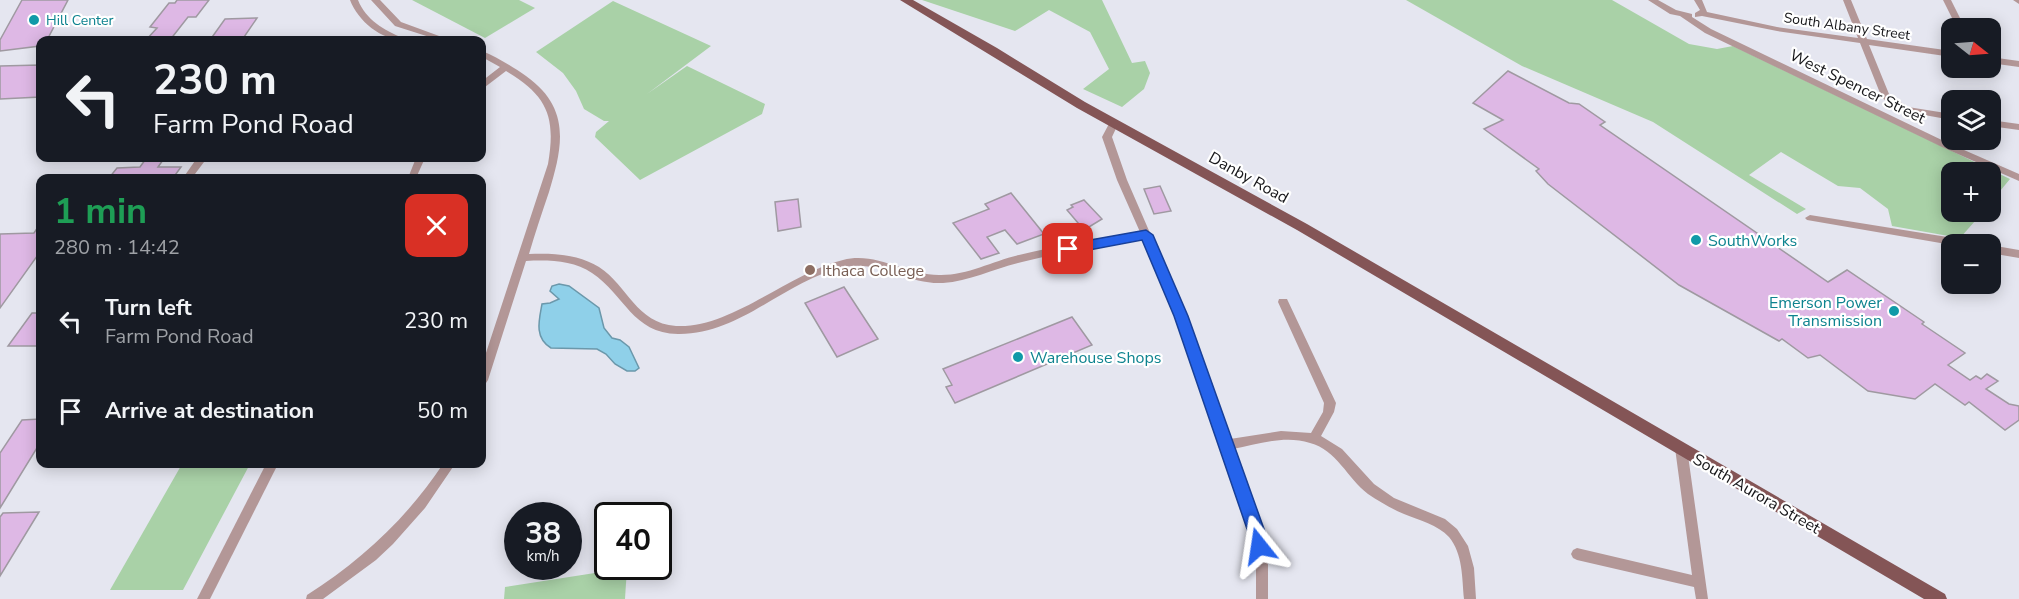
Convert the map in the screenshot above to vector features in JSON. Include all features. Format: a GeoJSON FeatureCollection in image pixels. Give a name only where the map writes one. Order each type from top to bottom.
{"type":"FeatureCollection","features":[{"type":"Feature","properties":{"kind":"main road","name":"Danby Road"},"geometry":{"type":"LineString","coordinates":[[905,0],[993,50],[1081,105],[1312,233],[1575,387]]}},
{"type":"Feature","properties":{"kind":"main road","name":"South Aurora Street"},"geometry":{"type":"LineString","coordinates":[[1575,387],[1939,599]]}},
{"type":"Feature","properties":{"kind":"street"},"geometry":{"type":"LineString","coordinates":[[354,0],[368,20],[382,33],[390,36]]}},
{"type":"Feature","properties":{"kind":"street"},"geometry":{"type":"LineString","coordinates":[[375,0],[398,24],[434,36]]}},
{"type":"Feature","properties":{"kind":"street","name":"West Spencer Street"},"geometry":{"type":"LineString","coordinates":[[1652,0],[1661,2],[1669,10],[1718,35],[2019,178]]}},
{"type":"Feature","properties":{"kind":"street"},"geometry":{"type":"LineString","coordinates":[[1847,0],[1883,92],[1896,105],[1941,115]]}},
{"type":"Feature","properties":{"kind":"street"},"geometry":{"type":"LineString","coordinates":[[1947,0],[1956,18]]}},
{"type":"Feature","properties":{"kind":"street"},"geometry":{"type":"LineString","coordinates":[[1684,16],[1700,9]]}},
{"type":"Feature","properties":{"kind":"street","name":"West Spencer Street"},"geometry":{"type":"LineString","coordinates":[[1700,9],[1718,35]]}},
{"type":"Feature","properties":{"kind":"street","name":"South Albany Street"},"geometry":{"type":"LineString","coordinates":[[1700,9],[1739,22],[1941,52]]}},
{"type":"Feature","properties":{"kind":"street"},"geometry":{"type":"LineString","coordinates":[[486,56],[527,80],[545,96],[551,105],[557,129],[553,164],[486,368]]}},
{"type":"Feature","properties":{"kind":"street"},"geometry":{"type":"LineString","coordinates":[[486,62],[506,68]]}},
{"type":"Feature","properties":{"kind":"street"},"geometry":{"type":"LineString","coordinates":[[2001,62],[2019,64]]}},
{"type":"Feature","properties":{"kind":"street"},"geometry":{"type":"LineString","coordinates":[[486,82],[506,68]]}},
{"type":"Feature","properties":{"kind":"street"},"geometry":{"type":"LineString","coordinates":[[1114,122],[1107,137],[1122,180],[1181,316],[1256,529],[1262,565],[1262,599]]}},
{"type":"Feature","properties":{"kind":"street"},"geometry":{"type":"LineString","coordinates":[[2001,125],[2019,127]]}},
{"type":"Feature","properties":{"kind":"street"},"geometry":{"type":"LineString","coordinates":[[1810,218],[1941,240]]}},
{"type":"Feature","properties":{"kind":"street"},"geometry":{"type":"LineString","coordinates":[[522,258],[550,258],[589,266],[603,276],[645,322],[664,329],[681,330],[699,329],[719,322],[819,272],[842,264],[874,262],[925,278],[940,279],[968,274],[1020,258],[1146,235]]}},
{"type":"Feature","properties":{"kind":"street"},"geometry":{"type":"LineString","coordinates":[[2001,251],[2019,254]]}},
{"type":"Feature","properties":{"kind":"street"},"geometry":{"type":"LineString","coordinates":[[1283,302],[1330,403],[1329,412],[1318,426],[1314,438]]}},
{"type":"Feature","properties":{"kind":"street"},"geometry":{"type":"LineString","coordinates":[[1226,445],[1294,436],[1314,438],[1337,450],[1372,489],[1393,502],[1438,521],[1455,536],[1465,553],[1470,599]]}},
{"type":"Feature","properties":{"kind":"street"},"geometry":{"type":"LineString","coordinates":[[1681,448],[1702,599]]}},
{"type":"Feature","properties":{"kind":"street"},"geometry":{"type":"LineString","coordinates":[[203,599],[270,468]]}},
{"type":"Feature","properties":{"kind":"street"},"geometry":{"type":"LineString","coordinates":[[312,599],[385,544],[420,508],[446,468]]}},
{"type":"Feature","properties":{"kind":"street"},"geometry":{"type":"LineString","coordinates":[[1577,554],[1701,583]]}},
{"type":"Feature","properties":{"kind":"green space"},"geometry":{"type":"Polygon","coordinates":[[[412,0],[519,0],[535,8],[486,37],[412,0]]]}},
{"type":"Feature","properties":{"kind":"green space"},"geometry":{"type":"Polygon","coordinates":[[[922,0],[1102,0],[1132,63],[1145,61],[1150,73],[1144,89],[1122,107],[1083,89],[1109,69],[1090,32],[1049,10],[1015,31],[922,0]]]}},
{"type":"Feature","properties":{"kind":"green space"},"geometry":{"type":"Polygon","coordinates":[[[1406,0],[1612,0],[1689,44],[1717,49],[1733,46],[1941,146],[1941,150],[1950,150],[1975,162],[1941,162],[1941,222],[1974,222],[1964,234],[1941,235],[1892,226],[1888,209],[1860,188],[1838,186],[1781,152],[1749,175],[1806,209],[1797,214],[1653,122],[1522,66],[1406,0]]]}},
{"type":"Feature","properties":{"kind":"green space"},"geometry":{"type":"Polygon","coordinates":[[[613,1],[711,46],[647,94],[687,66],[765,104],[762,114],[640,180],[595,137],[596,132],[609,121],[604,121],[584,109],[576,91],[563,73],[536,52],[613,1]]]}},
{"type":"Feature","properties":{"kind":"green space"},"geometry":{"type":"Polygon","coordinates":[[[2001,175],[2010,179],[2001,190],[2001,175]]]}},
{"type":"Feature","properties":{"kind":"green space"},"geometry":{"type":"Polygon","coordinates":[[[180,468],[248,468],[183,590],[110,590],[180,468]]]}},
{"type":"Feature","properties":{"kind":"green space"},"geometry":{"type":"Polygon","coordinates":[[[594,573],[594,580],[626,580],[625,599],[504,599],[505,587],[550,580],[582,580],[582,575],[594,573]]]}},
{"type":"Feature","properties":{"kind":"water"},"geometry":{"type":"Polygon","coordinates":[[[559,284],[569,286],[599,308],[604,328],[612,338],[620,340],[629,347],[639,368],[635,371],[627,371],[597,349],[551,348],[546,344],[539,328],[542,304],[559,299],[550,291],[552,286],[559,284]]]}},
{"type":"Feature","properties":{"kind":"building","name":"Hill Center"},"geometry":{"type":"Polygon","coordinates":[[[22,0],[68,0],[49,36],[36,36],[36,46],[0,51],[0,40],[22,0]]]}},
{"type":"Feature","properties":{"kind":"building"},"geometry":{"type":"Polygon","coordinates":[[[177,0],[209,0],[196,17],[188,17],[173,36],[150,36],[157,28],[150,27],[169,3],[175,3],[177,0]]]}},
{"type":"Feature","properties":{"kind":"building"},"geometry":{"type":"Polygon","coordinates":[[[257,18],[245,36],[213,36],[225,19],[257,18]]]}},
{"type":"Feature","properties":{"kind":"building"},"geometry":{"type":"Polygon","coordinates":[[[36,65],[36,97],[0,99],[0,66],[36,65]]]}},
{"type":"Feature","properties":{"kind":"building","name":"SouthWorks"},"geometry":{"type":"Polygon","coordinates":[[[1508,71],[1569,103],[1579,104],[1605,122],[1600,125],[1828,282],[1847,270],[1924,322],[1922,324],[1965,353],[1948,365],[1970,380],[1976,376],[1981,379],[1987,374],[1998,381],[1986,389],[2009,404],[2019,406],[2019,420],[2005,430],[1969,402],[1965,405],[1935,384],[1915,399],[1868,391],[1820,355],[1808,358],[1782,339],[1779,341],[1679,285],[1548,184],[1536,171],[1539,169],[1484,129],[1503,120],[1473,103],[1508,71]]]}},
{"type":"Feature","properties":{"kind":"building"},"geometry":{"type":"Polygon","coordinates":[[[144,162],[162,162],[158,167],[181,167],[176,174],[112,174],[117,168],[140,167],[144,162]]]}},
{"type":"Feature","properties":{"kind":"building"},"geometry":{"type":"Polygon","coordinates":[[[1160,186],[1171,211],[1154,214],[1144,189],[1160,186]]]}},
{"type":"Feature","properties":{"kind":"building"},"geometry":{"type":"Polygon","coordinates":[[[1011,193],[1044,234],[1017,244],[1005,230],[987,237],[999,253],[981,259],[953,223],[989,209],[985,204],[1011,193]]]}},
{"type":"Feature","properties":{"kind":"building"},"geometry":{"type":"Polygon","coordinates":[[[798,199],[801,227],[778,231],[775,202],[798,199]]]}},
{"type":"Feature","properties":{"kind":"building"},"geometry":{"type":"Polygon","coordinates":[[[1084,200],[1102,219],[1084,230],[1067,210],[1073,207],[1071,205],[1084,200]]]}},
{"type":"Feature","properties":{"kind":"building"},"geometry":{"type":"Polygon","coordinates":[[[36,230],[36,258],[0,308],[0,234],[34,233],[36,230]]]}},
{"type":"Feature","properties":{"kind":"building"},"geometry":{"type":"Polygon","coordinates":[[[844,287],[878,339],[837,357],[805,303],[844,287]]]}},
{"type":"Feature","properties":{"kind":"building"},"geometry":{"type":"Polygon","coordinates":[[[32,313],[36,313],[36,346],[8,346],[32,313]]]}},
{"type":"Feature","properties":{"kind":"building","name":"Warehouse Shops"},"geometry":{"type":"Polygon","coordinates":[[[1072,317],[1092,345],[955,403],[946,387],[952,385],[943,369],[1072,317]]]}},
{"type":"Feature","properties":{"kind":"building"},"geometry":{"type":"Polygon","coordinates":[[[36,419],[36,450],[0,508],[0,453],[22,420],[36,419]]]}},
{"type":"Feature","properties":{"kind":"building"},"geometry":{"type":"Polygon","coordinates":[[[39,512],[0,576],[0,517],[3,513],[39,512]]]}},
{"type":"Feature","properties":{"kind":"place","name":"Hill Center"},"geometry":{"type":"Point","coordinates":[34,20]}},
{"type":"Feature","properties":{"kind":"place","name":"SouthWorks"},"geometry":{"type":"Point","coordinates":[1696,240]}},
{"type":"Feature","properties":{"kind":"place","name":"Ithaca College"},"geometry":{"type":"Point","coordinates":[810,270]}},
{"type":"Feature","properties":{"kind":"place","name":"Emerson Power Transmission"},"geometry":{"type":"Point","coordinates":[1894,311]}},
{"type":"Feature","properties":{"kind":"place","name":"Warehouse Shops"},"geometry":{"type":"Point","coordinates":[1018,357]}},
{"type":"Feature","properties":{"kind":"route"},"geometry":{"type":"LineString","coordinates":[[1068,249],[1146,235],[1181,316],[1256,529],[1259,546]]}}]}
